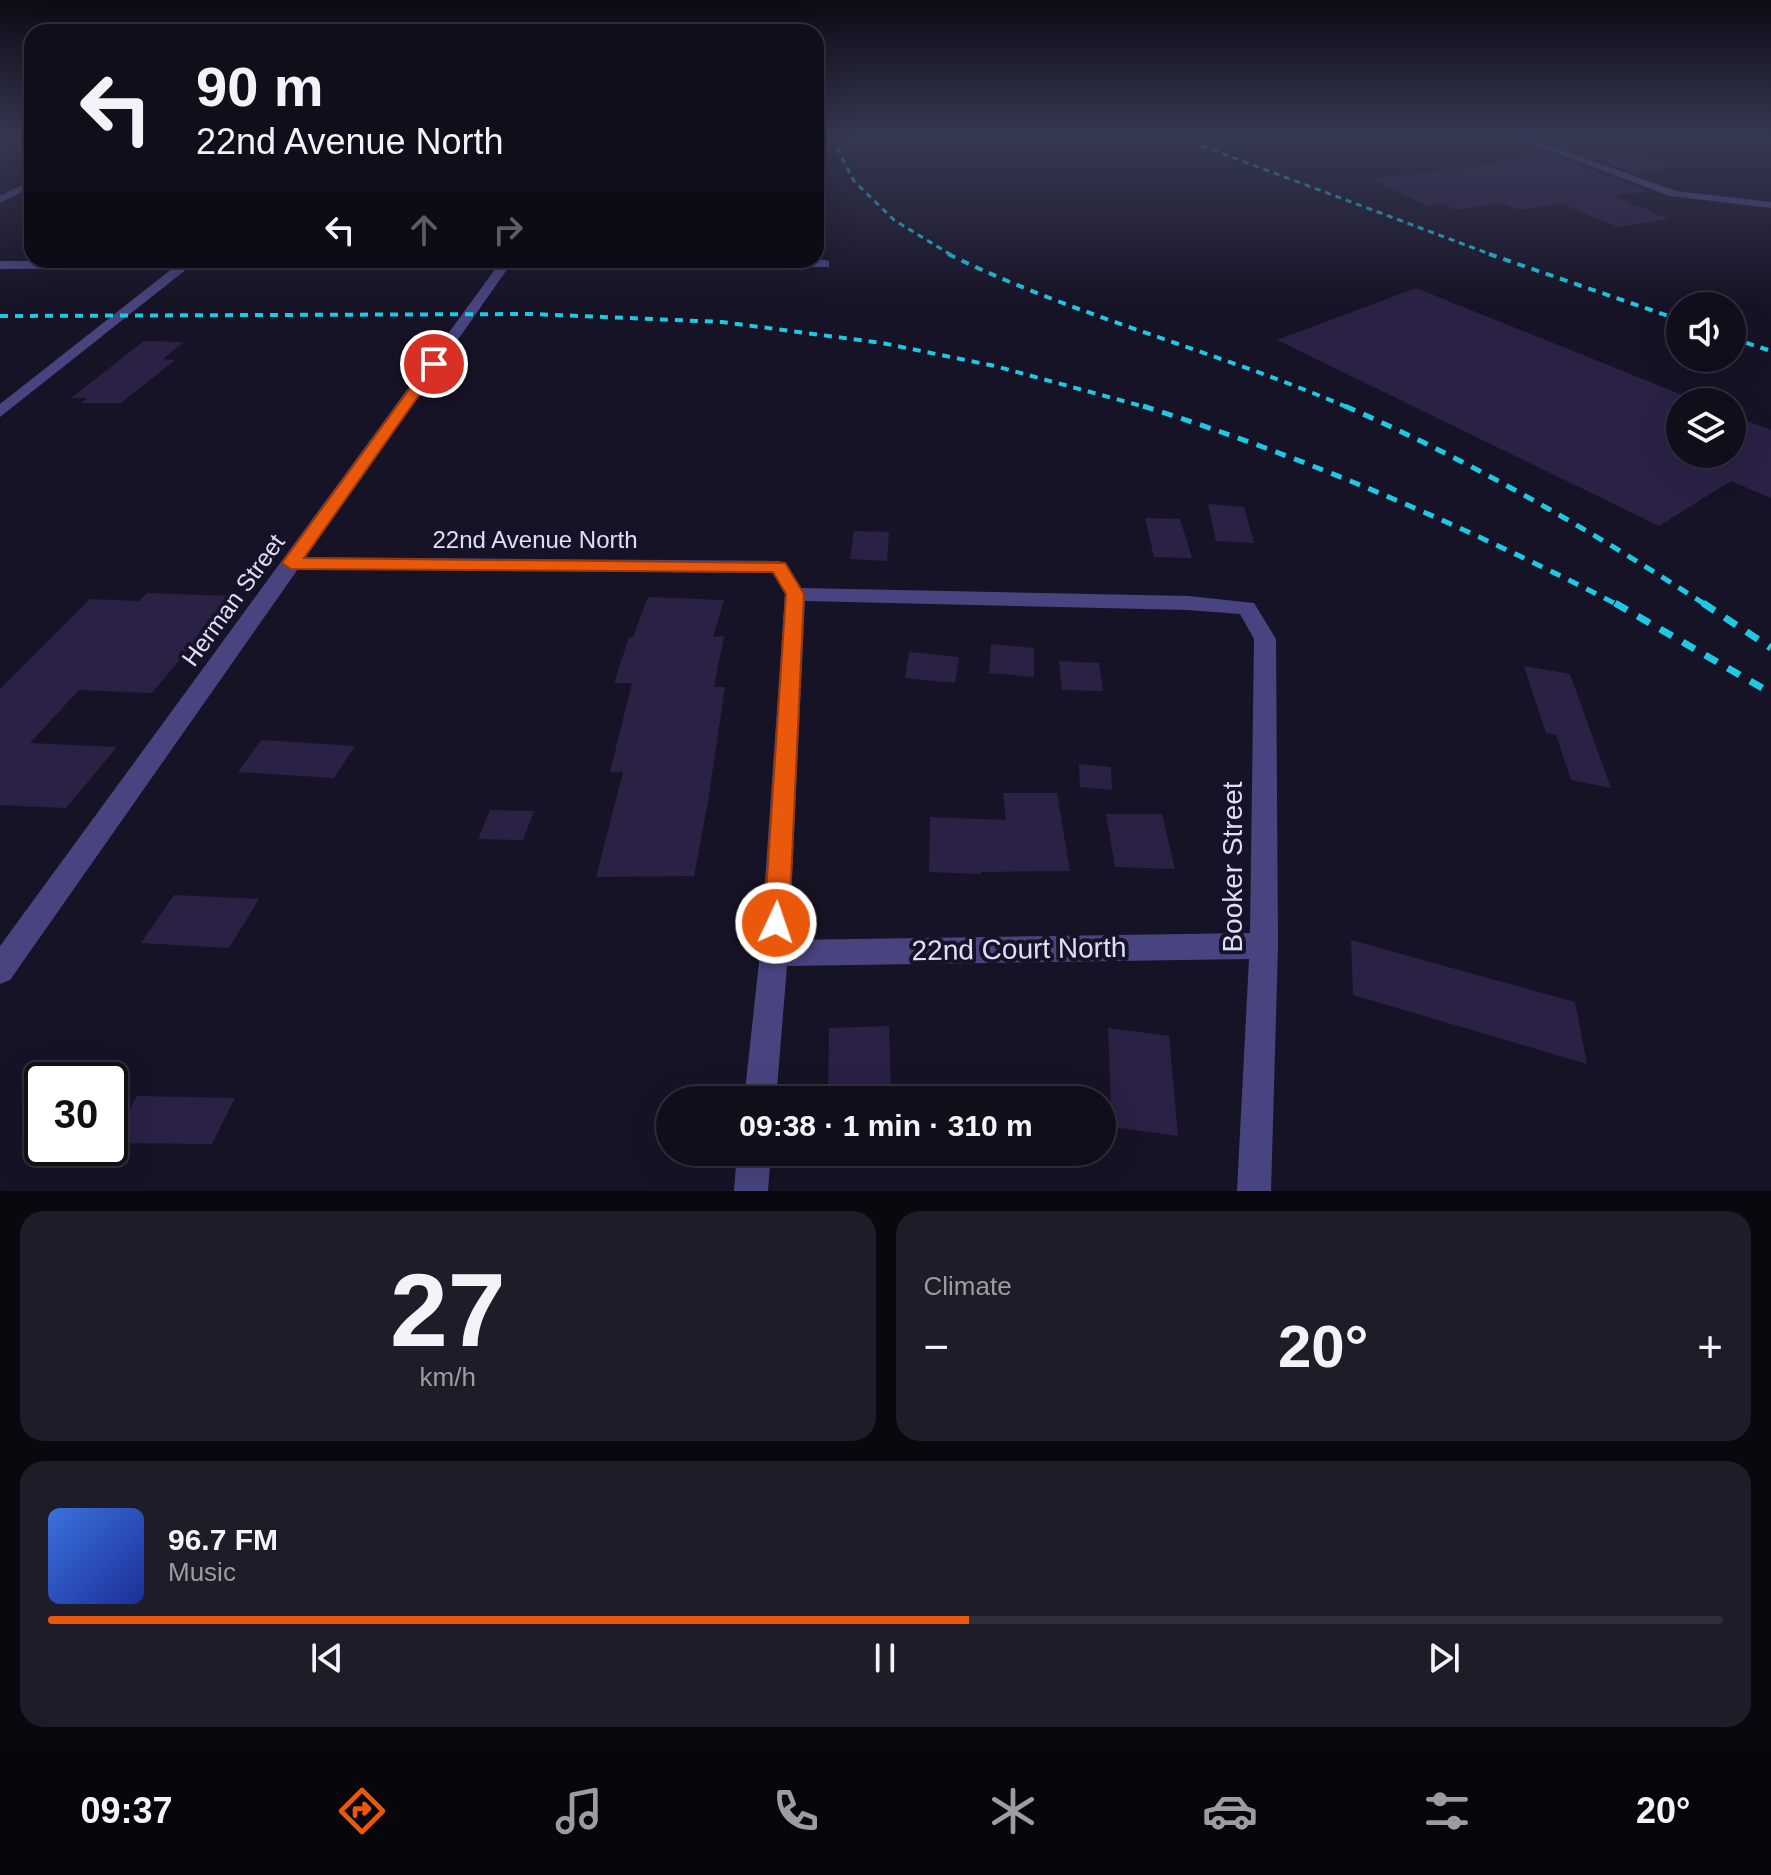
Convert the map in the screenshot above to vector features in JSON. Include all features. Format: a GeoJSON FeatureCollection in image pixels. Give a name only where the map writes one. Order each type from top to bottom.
{"type":"FeatureCollection","features":[{"type":"Feature","properties":{"kind":"street"},"geometry":{"type":"LineString","coordinates":[[1673,194],[1771,205]]}},
{"type":"Feature","properties":{"kind":"street"},"geometry":{"type":"LineString","coordinates":[[0,265],[24,265]]}},
{"type":"Feature","properties":{"kind":"street"},"geometry":{"type":"LineString","coordinates":[[0,412],[181,268]]}},
{"type":"Feature","properties":{"kind":"street","name":"Herman Street"},"geometry":{"type":"LineString","coordinates":[[0,970],[503,268]]}},
{"type":"Feature","properties":{"kind":"street","name":"22nd Avenue North"},"geometry":{"type":"LineString","coordinates":[[291,563],[779,567],[795,594]]}},
{"type":"Feature","properties":{"kind":"street"},"geometry":{"type":"LineString","coordinates":[[761,1086],[774,953],[795,594]]}},
{"type":"Feature","properties":{"kind":"street","name":"Booker Street"},"geometry":{"type":"LineString","coordinates":[[795,594],[1188,603],[1247,608],[1265,639],[1264,946],[1254,1191]]}},
{"type":"Feature","properties":{"kind":"street","name":"22nd Court North"},"geometry":{"type":"LineString","coordinates":[[774,953],[1264,946]]}},
{"type":"Feature","properties":{"kind":"street"},"geometry":{"type":"LineString","coordinates":[[751,1191],[753,1166]]}},
{"type":"Feature","properties":{"kind":"building"},"geometry":{"type":"Polygon","coordinates":[[[1401,194],[1628,194],[1612,196],[1669,219],[1618,227],[1562,204],[1519,210],[1502,203],[1456,210],[1443,204],[1428,206],[1401,194]]]}},
{"type":"Feature","properties":{"kind":"building"},"geometry":{"type":"Polygon","coordinates":[[[1416,288],[1666,388],[1666,468],[1746,468],[1746,420],[1771,430],[1771,498],[1731,481],[1659,526],[1277,340],[1416,288]]]}},
{"type":"Feature","properties":{"kind":"building"},"geometry":{"type":"Polygon","coordinates":[[[144,341],[184,342],[163,359],[175,360],[121,403],[81,403],[87,398],[71,398],[144,341]]]}},
{"type":"Feature","properties":{"kind":"building"},"geometry":{"type":"Polygon","coordinates":[[[1208,504],[1244,507],[1254,543],[1216,541],[1208,504]]]}},
{"type":"Feature","properties":{"kind":"building"},"geometry":{"type":"Polygon","coordinates":[[[1145,518],[1180,519],[1192,558],[1154,557],[1145,518]]]}},
{"type":"Feature","properties":{"kind":"building"},"geometry":{"type":"Polygon","coordinates":[[[854,531],[889,532],[887,561],[850,559],[854,531]]]}},
{"type":"Feature","properties":{"kind":"building"},"geometry":{"type":"Polygon","coordinates":[[[147,593],[233,596],[152,693],[79,690],[30,743],[117,747],[66,808],[0,805],[0,689],[90,599],[139,601],[147,593]]]}},
{"type":"Feature","properties":{"kind":"building"},"geometry":{"type":"Polygon","coordinates":[[[648,597],[724,600],[713,637],[724,636],[714,687],[725,687],[708,802],[694,876],[596,877],[623,772],[610,772],[632,683],[614,683],[629,637],[633,637],[648,597]]]}},
{"type":"Feature","properties":{"kind":"building"},"geometry":{"type":"Polygon","coordinates":[[[991,644],[1034,648],[1034,677],[989,673],[991,644]]]}},
{"type":"Feature","properties":{"kind":"building"},"geometry":{"type":"Polygon","coordinates":[[[909,652],[959,657],[955,683],[905,678],[909,652]]]}},
{"type":"Feature","properties":{"kind":"building"},"geometry":{"type":"Polygon","coordinates":[[[1059,661],[1099,663],[1103,691],[1062,690],[1059,661]]]}},
{"type":"Feature","properties":{"kind":"building"},"geometry":{"type":"Polygon","coordinates":[[[1524,666],[1570,674],[1611,788],[1571,780],[1556,735],[1546,733],[1524,666]]]}},
{"type":"Feature","properties":{"kind":"building"},"geometry":{"type":"Polygon","coordinates":[[[261,740],[355,746],[334,778],[238,772],[261,740]]]}},
{"type":"Feature","properties":{"kind":"building"},"geometry":{"type":"Polygon","coordinates":[[[1079,764],[1111,767],[1112,790],[1080,787],[1079,764]]]}},
{"type":"Feature","properties":{"kind":"building"},"geometry":{"type":"Polygon","coordinates":[[[1003,793],[1057,793],[1070,871],[929,872],[930,817],[1006,820],[1003,793]]]}},
{"type":"Feature","properties":{"kind":"building"},"geometry":{"type":"Polygon","coordinates":[[[490,810],[534,811],[523,840],[478,839],[490,810]]]}},
{"type":"Feature","properties":{"kind":"building"},"geometry":{"type":"Polygon","coordinates":[[[1106,814],[1162,814],[1175,869],[1115,867],[1106,814]]]}},
{"type":"Feature","properties":{"kind":"building"},"geometry":{"type":"Polygon","coordinates":[[[174,895],[259,899],[229,948],[141,943],[174,895]]]}},
{"type":"Feature","properties":{"kind":"building"},"geometry":{"type":"Polygon","coordinates":[[[1351,940],[1575,1002],[1587,1064],[1353,995],[1351,940]]]}},
{"type":"Feature","properties":{"kind":"building"},"geometry":{"type":"Polygon","coordinates":[[[889,1026],[891,1086],[828,1086],[829,1028],[889,1026]]]}},
{"type":"Feature","properties":{"kind":"building"},"geometry":{"type":"Polygon","coordinates":[[[1108,1028],[1169,1036],[1178,1136],[1116,1128],[1116,1086],[1110,1086],[1108,1028]]]}},
{"type":"Feature","properties":{"kind":"building"},"geometry":{"type":"Polygon","coordinates":[[[137,1096],[235,1098],[212,1144],[128,1143],[128,1112],[137,1096]]]}},
{"type":"Feature","properties":{"kind":"railway"},"geometry":{"type":"LineString","coordinates":[[867,194],[894,220],[953,256]]}},
{"type":"Feature","properties":{"kind":"railway"},"geometry":{"type":"LineString","coordinates":[[1329,194],[1495,256]]}},
{"type":"Feature","properties":{"kind":"railway"},"geometry":{"type":"LineString","coordinates":[[948,254],[1047,297],[1349,408]]}},
{"type":"Feature","properties":{"kind":"railway"},"geometry":{"type":"LineString","coordinates":[[1489,254],[1666,315]]}},
{"type":"Feature","properties":{"kind":"railway"},"geometry":{"type":"LineString","coordinates":[[0,316],[532,314],[722,322],[882,343],[995,366],[1149,408]]}},
{"type":"Feature","properties":{"kind":"railway"},"geometry":{"type":"LineString","coordinates":[[1746,343],[1771,351]]}},
{"type":"Feature","properties":{"kind":"railway"},"geometry":{"type":"LineString","coordinates":[[1143,406],[1265,448],[1385,495],[1618,605]]}},
{"type":"Feature","properties":{"kind":"railway"},"geometry":{"type":"LineString","coordinates":[[1345,406],[1529,498],[1706,605]]}},
{"type":"Feature","properties":{"kind":"railway"},"geometry":{"type":"LineString","coordinates":[[1615,603],[1771,693]]}},
{"type":"Feature","properties":{"kind":"railway"},"geometry":{"type":"LineString","coordinates":[[1703,603],[1771,648]]}},
{"type":"Feature","properties":{"kind":"route"},"geometry":{"type":"LineString","coordinates":[[434,364],[291,563],[779,567],[795,594],[776,923]]}}]}
